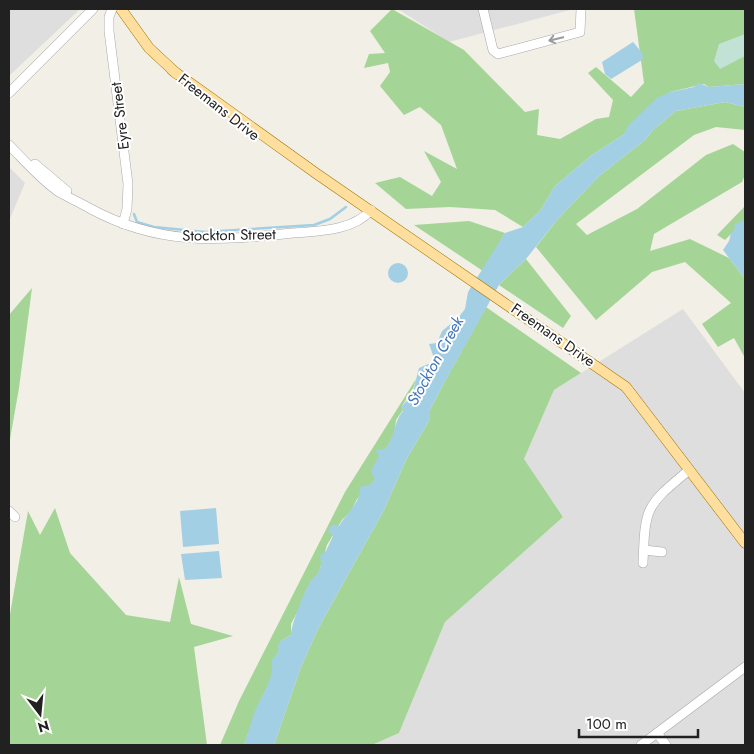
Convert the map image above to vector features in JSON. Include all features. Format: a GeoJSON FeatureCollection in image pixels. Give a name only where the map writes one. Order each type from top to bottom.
{"type":"FeatureCollection","features":[{"type":"Feature","properties":{"kind":"main road","name":"Freemans Drive"},"geometry":{"type":"LineString","coordinates":[[121,9],[149,48],[227,117],[300,166],[317,174],[371,210],[626,387],[745,544]]}},
{"type":"Feature","properties":{"kind":"street"},"geometry":{"type":"LineString","coordinates":[[9,93],[93,9]]}},
{"type":"Feature","properties":{"kind":"street","name":"Eyre Street"},"geometry":{"type":"LineString","coordinates":[[112,9],[109,17],[109,31],[128,184],[127,209],[123,224]]}},
{"type":"Feature","properties":{"kind":"street"},"geometry":{"type":"LineString","coordinates":[[483,9],[493,50],[498,54],[580,32],[581,9]]}},
{"type":"Feature","properties":{"kind":"street","name":"Stockton Street"},"geometry":{"type":"LineString","coordinates":[[9,139],[87,206]]}},
{"type":"Feature","properties":{"kind":"street","name":"Stockton Street"},"geometry":{"type":"LineString","coordinates":[[9,145],[44,180],[74,201],[123,224],[150,233],[186,238],[236,238],[338,227],[363,218],[371,210]]}},
{"type":"Feature","properties":{"kind":"street"},"geometry":{"type":"LineString","coordinates":[[643,563],[645,528],[649,508],[658,496],[689,470]]}},
{"type":"Feature","properties":{"kind":"street"},"geometry":{"type":"LineString","coordinates":[[644,550],[662,552]]}},
{"type":"Feature","properties":{"kind":"street"},"geometry":{"type":"LineString","coordinates":[[641,745],[745,667]]}},
{"type":"Feature","properties":{"kind":"street"},"geometry":{"type":"LineString","coordinates":[[657,733],[666,745]]}},
{"type":"Feature","properties":{"kind":"shaded area"},"geometry":{"type":"Polygon","coordinates":[[[9,9],[80,9],[9,76],[9,9]]]}},
{"type":"Feature","properties":{"kind":"shaded area"},"geometry":{"type":"Polygon","coordinates":[[[398,9],[570,9],[570,10],[449,42],[398,9]]]}},
{"type":"Feature","properties":{"kind":"shaded area"},"geometry":{"type":"Polygon","coordinates":[[[9,167],[25,183],[9,221],[9,167]]]}},
{"type":"Feature","properties":{"kind":"shaded area"},"geometry":{"type":"Polygon","coordinates":[[[683,309],[745,393],[745,745],[372,745],[399,733],[445,622],[563,517],[524,459],[554,390],[683,309]]]}},
{"type":"Feature","properties":{"kind":"green space"},"geometry":{"type":"Polygon","coordinates":[[[392,9],[464,50],[525,112],[539,109],[537,135],[560,139],[596,119],[609,117],[613,100],[588,73],[596,67],[631,97],[644,83],[634,9],[745,9],[745,84],[709,87],[704,84],[670,92],[635,120],[623,135],[592,155],[555,186],[540,211],[523,227],[495,210],[450,207],[406,209],[375,183],[400,177],[432,196],[441,182],[424,151],[457,169],[441,125],[420,107],[404,115],[380,86],[390,72],[388,63],[364,68],[369,54],[385,53],[370,31],[392,9]]]}},
{"type":"Feature","properties":{"kind":"green space"},"geometry":{"type":"Polygon","coordinates":[[[745,34],[745,56],[720,69],[714,61],[719,44],[745,34]]]}},
{"type":"Feature","properties":{"kind":"green space"},"geometry":{"type":"Polygon","coordinates":[[[725,102],[745,107],[745,130],[716,127],[694,135],[576,224],[587,235],[637,209],[706,155],[733,144],[745,152],[745,175],[742,182],[654,234],[650,251],[690,239],[729,258],[745,279],[745,358],[734,338],[718,347],[702,324],[731,303],[685,262],[652,272],[596,320],[536,247],[557,220],[599,176],[645,140],[654,129],[676,111],[725,102]]]}},
{"type":"Feature","properties":{"kind":"green space"},"geometry":{"type":"Polygon","coordinates":[[[745,206],[745,220],[725,240],[717,235],[745,206]]]}},
{"type":"Feature","properties":{"kind":"green space"},"geometry":{"type":"Polygon","coordinates":[[[469,221],[505,233],[483,271],[414,225],[469,221]]]}},
{"type":"Feature","properties":{"kind":"green space"},"geometry":{"type":"Polygon","coordinates":[[[526,259],[571,316],[563,328],[499,285],[526,259]]]}},
{"type":"Feature","properties":{"kind":"green space"},"geometry":{"type":"Polygon","coordinates":[[[32,288],[19,388],[9,445],[9,315],[32,288]]]}},
{"type":"Feature","properties":{"kind":"green space"},"geometry":{"type":"Polygon","coordinates":[[[486,307],[581,373],[554,390],[524,459],[563,517],[445,622],[399,733],[372,745],[274,745],[301,667],[319,627],[384,510],[406,460],[430,419],[430,410],[486,307]]]}},
{"type":"Feature","properties":{"kind":"green space"},"geometry":{"type":"Polygon","coordinates":[[[416,379],[412,390],[402,406],[403,410],[396,420],[394,436],[376,464],[375,480],[357,499],[351,511],[342,520],[327,545],[319,572],[306,590],[302,603],[291,624],[291,635],[281,641],[273,664],[272,677],[258,706],[244,745],[220,745],[239,701],[345,492],[416,379]]]}},
{"type":"Feature","properties":{"kind":"green space"},"geometry":{"type":"Polygon","coordinates":[[[55,508],[70,553],[126,615],[170,622],[179,577],[191,624],[233,636],[194,647],[207,745],[9,745],[9,620],[28,511],[40,535],[55,508]]]}},
{"type":"Feature","properties":{"kind":"water"},"geometry":{"type":"Polygon","coordinates":[[[633,42],[643,54],[642,60],[611,79],[605,74],[602,62],[633,42]]]}},
{"type":"Feature","properties":{"kind":"water","name":"Stockton Creek"},"geometry":{"type":"Polygon","coordinates":[[[699,83],[709,87],[745,84],[745,107],[725,102],[676,111],[654,129],[645,140],[599,176],[557,220],[526,259],[499,285],[430,410],[430,419],[406,460],[384,510],[319,627],[301,667],[274,745],[244,745],[255,711],[270,680],[272,660],[279,651],[277,647],[281,641],[291,635],[305,591],[320,569],[320,556],[326,551],[333,536],[328,531],[333,524],[339,526],[353,507],[360,493],[360,487],[369,485],[375,480],[371,470],[379,456],[376,450],[385,449],[391,440],[397,420],[403,411],[402,406],[412,395],[419,368],[435,361],[429,344],[437,343],[442,331],[458,318],[465,309],[468,292],[505,233],[523,227],[540,211],[555,186],[592,155],[623,135],[629,125],[657,98],[670,92],[694,87],[699,83]]]}},
{"type":"Feature","properties":{"kind":"water"},"geometry":{"type":"Polygon","coordinates":[[[745,220],[745,279],[723,250],[729,241],[731,233],[735,230],[734,225],[745,220]]]}},
{"type":"Feature","properties":{"kind":"water"},"geometry":{"type":"Polygon","coordinates":[[[398,263],[405,266],[408,273],[405,280],[398,283],[391,280],[388,273],[391,266],[398,263]]]}},
{"type":"Feature","properties":{"kind":"water"},"geometry":{"type":"Polygon","coordinates":[[[216,508],[219,544],[183,547],[180,511],[216,508]]]}},
{"type":"Feature","properties":{"kind":"water"},"geometry":{"type":"Polygon","coordinates":[[[219,551],[222,578],[185,580],[181,554],[219,551]]]}},
{"type":"Feature","properties":{"kind":"waterway"},"geometry":{"type":"LineString","coordinates":[[134,214],[137,222],[154,227],[205,232],[314,225],[330,219],[346,207]]}}]}
